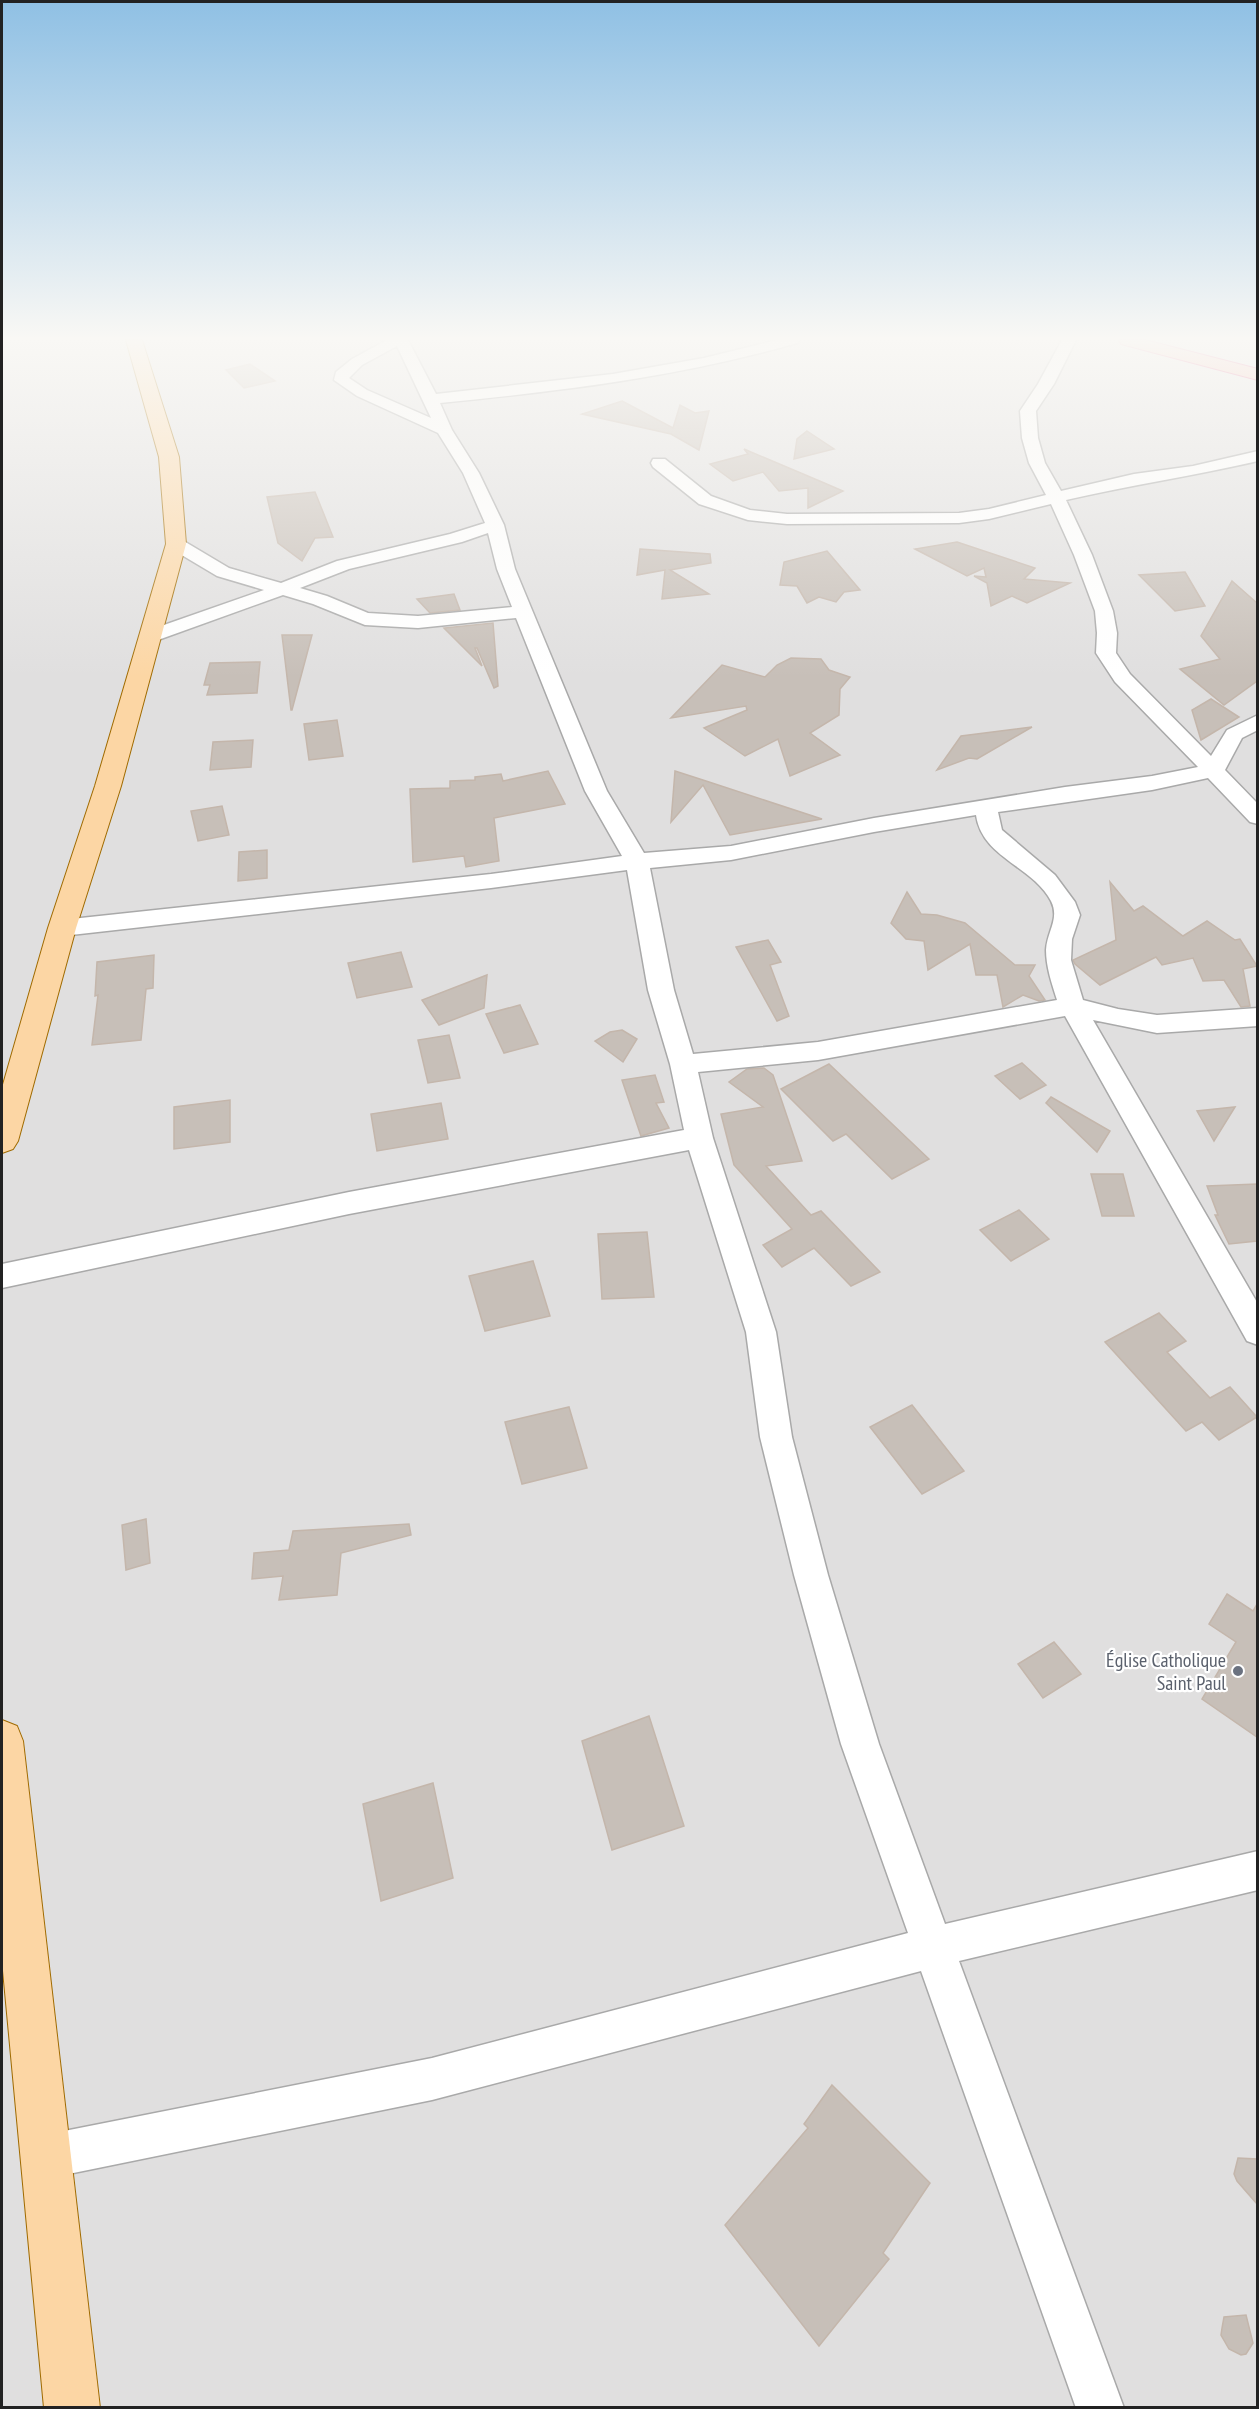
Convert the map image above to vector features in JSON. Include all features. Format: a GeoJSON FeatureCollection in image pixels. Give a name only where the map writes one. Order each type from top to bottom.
{"type":"FeatureCollection","features":[{"type":"Feature","properties":{"kind":"main road"},"geometry":{"type":"LineString","coordinates":[[2,1141],[62,928],[108,786],[176,544],[168,452]]}},
{"type":"Feature","properties":{"kind":"main road"},"geometry":{"type":"LineString","coordinates":[[2,1741],[72,2408]]}},
{"type":"Feature","properties":{"kind":"street"},"geometry":{"type":"LineString","coordinates":[[458,452],[471,473],[495,525],[506,568],[596,791],[637,861],[661,990],[683,1064],[699,1138],[761,1332],[776,1437],[860,1744],[1100,2408]]}},
{"type":"Feature","properties":{"kind":"street"},"geometry":{"type":"LineString","coordinates":[[1034,452],[1037,463],[1083,555],[1104,611],[1107,633],[1106,653],[1122,678],[1214,770],[1257,817]]}},
{"type":"Feature","properties":{"kind":"street"},"geometry":{"type":"LineString","coordinates":[[659,463],[705,500],[748,515],[787,519],[959,518],[989,514],[1134,479],[1193,471],[1257,456]]}},
{"type":"Feature","properties":{"kind":"street"},"geometry":{"type":"LineString","coordinates":[[151,636],[234,608],[342,565],[456,538],[495,525]]}},
{"type":"Feature","properties":{"kind":"street"},"geometry":{"type":"LineString","coordinates":[[176,544],[223,572],[320,600],[365,619],[417,622],[524,611]]}},
{"type":"Feature","properties":{"kind":"street"},"geometry":{"type":"LineString","coordinates":[[62,928],[491,881],[637,861],[683,859],[731,853],[874,825],[1152,783],[1214,770],[1234,734],[1257,720]]}},
{"type":"Feature","properties":{"kind":"street"},"geometry":{"type":"LineString","coordinates":[[986,807],[992,833],[1065,899],[1068,915],[1059,933],[1058,961],[1072,1006],[1257,1332]]}},
{"type":"Feature","properties":{"kind":"street"},"geometry":{"type":"LineString","coordinates":[[683,1064],[819,1051],[1072,1006],[1118,1018],[1156,1024],[1257,1017]]}},
{"type":"Feature","properties":{"kind":"street"},"geometry":{"type":"LineString","coordinates":[[2,1276],[265,1219],[523,1168],[699,1138]]}},
{"type":"Feature","properties":{"kind":"street"},"geometry":{"type":"LineString","coordinates":[[44,2157],[432,2079],[934,1947],[1257,1869]]}},
{"type":"Feature","properties":{"kind":"shaded area"},"geometry":{"type":"Polygon","coordinates":[[[2,452],[1257,452],[1257,2407],[2,2407],[2,452]]]}},
{"type":"Feature","properties":{"kind":"building"},"geometry":{"type":"Polygon","coordinates":[[[747,452],[752,452],[843,491],[808,508],[808,488],[779,491],[763,472],[733,481],[710,464],[748,454],[747,452]]]}},
{"type":"Feature","properties":{"kind":"building"},"geometry":{"type":"Polygon","coordinates":[[[795,452],[820,452],[794,459],[795,452]]]}},
{"type":"Feature","properties":{"kind":"building"},"geometry":{"type":"Polygon","coordinates":[[[315,492],[333,537],[315,538],[302,561],[278,543],[267,497],[315,492]]]}},
{"type":"Feature","properties":{"kind":"building"},"geometry":{"type":"Polygon","coordinates":[[[957,542],[1035,568],[1024,579],[1070,583],[1027,603],[1012,596],[991,606],[987,583],[974,576],[986,577],[984,568],[967,576],[915,549],[957,542]]]}},
{"type":"Feature","properties":{"kind":"building"},"geometry":{"type":"Polygon","coordinates":[[[640,549],[710,554],[711,563],[670,570],[709,594],[662,599],[665,570],[637,575],[640,549]]]}},
{"type":"Feature","properties":{"kind":"building"},"geometry":{"type":"Polygon","coordinates":[[[827,551],[860,590],[844,592],[836,602],[819,597],[807,603],[797,586],[780,585],[784,562],[827,551]]]}},
{"type":"Feature","properties":{"kind":"building"},"geometry":{"type":"Polygon","coordinates":[[[1185,572],[1205,606],[1175,611],[1139,575],[1185,572]]]}},
{"type":"Feature","properties":{"kind":"building"},"geometry":{"type":"Polygon","coordinates":[[[1232,581],[1257,603],[1257,681],[1224,705],[1180,669],[1220,659],[1201,636],[1232,581]]]}},
{"type":"Feature","properties":{"kind":"building"},"geometry":{"type":"Polygon","coordinates":[[[454,594],[460,610],[430,613],[417,599],[454,594]]]}},
{"type":"Feature","properties":{"kind":"building"},"geometry":{"type":"Polygon","coordinates":[[[493,623],[498,686],[494,688],[477,648],[475,648],[482,666],[444,628],[493,623]]]}},
{"type":"Feature","properties":{"kind":"building"},"geometry":{"type":"Polygon","coordinates":[[[282,635],[312,635],[292,710],[291,710],[282,635]]]}},
{"type":"Feature","properties":{"kind":"building"},"geometry":{"type":"Polygon","coordinates":[[[791,658],[821,659],[829,670],[850,677],[840,689],[839,715],[810,733],[840,755],[790,776],[778,739],[745,756],[704,728],[747,710],[746,706],[671,718],[722,665],[765,677],[777,665],[791,658]]]}},
{"type":"Feature","properties":{"kind":"building"},"geometry":{"type":"Polygon","coordinates":[[[260,662],[257,693],[207,695],[210,685],[204,685],[210,663],[260,662]]]}},
{"type":"Feature","properties":{"kind":"building"},"geometry":{"type":"Polygon","coordinates":[[[1211,699],[1239,717],[1201,740],[1192,710],[1211,699]]]}},
{"type":"Feature","properties":{"kind":"building"},"geometry":{"type":"Polygon","coordinates":[[[337,720],[343,756],[309,760],[304,724],[337,720]]]}},
{"type":"Feature","properties":{"kind":"building"},"geometry":{"type":"Polygon","coordinates":[[[1032,727],[977,759],[969,758],[937,770],[961,736],[1032,727]]]}},
{"type":"Feature","properties":{"kind":"building"},"geometry":{"type":"Polygon","coordinates":[[[253,740],[251,767],[210,770],[213,742],[253,740]]]}},
{"type":"Feature","properties":{"kind":"building"},"geometry":{"type":"Polygon","coordinates":[[[548,771],[565,804],[494,818],[499,861],[466,867],[464,856],[413,862],[410,789],[450,788],[450,781],[475,780],[475,777],[501,774],[503,781],[548,771]]]}},
{"type":"Feature","properties":{"kind":"building"},"geometry":{"type":"Polygon","coordinates":[[[675,771],[822,819],[730,835],[703,785],[671,822],[675,771]]]}},
{"type":"Feature","properties":{"kind":"building"},"geometry":{"type":"Polygon","coordinates":[[[222,806],[229,835],[198,841],[191,811],[222,806]]]}},
{"type":"Feature","properties":{"kind":"building"},"geometry":{"type":"Polygon","coordinates":[[[267,850],[267,878],[238,881],[239,852],[267,850]]]}},
{"type":"Feature","properties":{"kind":"building"},"geometry":{"type":"Polygon","coordinates":[[[1110,882],[1134,911],[1143,906],[1183,936],[1207,921],[1235,940],[1240,939],[1257,966],[1243,969],[1250,1006],[1241,1007],[1224,980],[1203,981],[1193,958],[1162,965],[1156,957],[1100,985],[1075,964],[1073,960],[1116,940],[1110,882]]]}},
{"type":"Feature","properties":{"kind":"building"},"geometry":{"type":"Polygon","coordinates":[[[907,892],[921,914],[937,915],[965,923],[1015,965],[1035,965],[1029,976],[1045,1000],[1039,1001],[1023,995],[1003,1007],[997,975],[976,975],[970,944],[928,970],[924,941],[906,939],[891,923],[907,892]]]}},
{"type":"Feature","properties":{"kind":"building"},"geometry":{"type":"Polygon","coordinates":[[[768,940],[781,962],[770,965],[789,1016],[777,1021],[736,947],[768,940]]]}},
{"type":"Feature","properties":{"kind":"building"},"geometry":{"type":"Polygon","coordinates":[[[401,952],[412,987],[357,998],[348,963],[401,952]]]}},
{"type":"Feature","properties":{"kind":"building"},"geometry":{"type":"Polygon","coordinates":[[[154,955],[153,988],[146,989],[141,1040],[92,1045],[98,995],[95,996],[97,962],[154,955]]]}},
{"type":"Feature","properties":{"kind":"building"},"geometry":{"type":"Polygon","coordinates":[[[487,975],[484,1008],[439,1025],[422,1000],[487,975]]]}},
{"type":"Feature","properties":{"kind":"building"},"geometry":{"type":"Polygon","coordinates":[[[520,1005],[538,1044],[504,1053],[486,1014],[520,1005]]]}},
{"type":"Feature","properties":{"kind":"building"},"geometry":{"type":"Polygon","coordinates":[[[622,1030],[637,1039],[623,1062],[595,1041],[610,1032],[622,1030]]]}},
{"type":"Feature","properties":{"kind":"building"},"geometry":{"type":"Polygon","coordinates":[[[449,1035],[460,1078],[428,1083],[418,1040],[449,1035]]]}},
{"type":"Feature","properties":{"kind":"building"},"geometry":{"type":"Polygon","coordinates":[[[1022,1063],[1046,1085],[1020,1099],[995,1076],[1022,1063]]]}},
{"type":"Feature","properties":{"kind":"building"},"geometry":{"type":"Polygon","coordinates":[[[829,1064],[929,1159],[892,1179],[846,1134],[833,1141],[781,1089],[829,1064]]]}},
{"type":"Feature","properties":{"kind":"building"},"geometry":{"type":"Polygon","coordinates":[[[764,1068],[773,1075],[802,1161],[766,1166],[811,1215],[821,1211],[880,1272],[851,1286],[814,1248],[782,1267],[763,1245],[792,1229],[734,1165],[721,1114],[763,1107],[729,1082],[747,1069],[764,1068]]]}},
{"type":"Feature","properties":{"kind":"building"},"geometry":{"type":"Polygon","coordinates":[[[655,1075],[664,1102],[656,1103],[669,1128],[641,1136],[622,1080],[655,1075]]]}},
{"type":"Feature","properties":{"kind":"building"},"geometry":{"type":"Polygon","coordinates":[[[1051,1097],[1110,1131],[1097,1152],[1046,1103],[1051,1097]]]}},
{"type":"Feature","properties":{"kind":"building"},"geometry":{"type":"Polygon","coordinates":[[[230,1100],[230,1142],[174,1149],[174,1107],[230,1100]]]}},
{"type":"Feature","properties":{"kind":"building"},"geometry":{"type":"Polygon","coordinates":[[[441,1103],[448,1139],[377,1151],[371,1114],[441,1103]]]}},
{"type":"Feature","properties":{"kind":"building"},"geometry":{"type":"Polygon","coordinates":[[[1235,1107],[1214,1141],[1197,1111],[1235,1107]]]}},
{"type":"Feature","properties":{"kind":"building"},"geometry":{"type":"Polygon","coordinates":[[[1091,1174],[1123,1174],[1134,1216],[1102,1216],[1091,1174]]]}},
{"type":"Feature","properties":{"kind":"building"},"geometry":{"type":"Polygon","coordinates":[[[1257,1184],[1257,1241],[1229,1244],[1215,1215],[1218,1215],[1207,1186],[1257,1184]]]}},
{"type":"Feature","properties":{"kind":"building"},"geometry":{"type":"Polygon","coordinates":[[[1019,1210],[1049,1239],[1011,1261],[980,1230],[1019,1210]]]}},
{"type":"Feature","properties":{"kind":"building"},"geometry":{"type":"Polygon","coordinates":[[[647,1232],[654,1297],[602,1299],[598,1234],[647,1232]]]}},
{"type":"Feature","properties":{"kind":"building"},"geometry":{"type":"Polygon","coordinates":[[[533,1261],[550,1316],[485,1331],[469,1276],[533,1261]]]}},
{"type":"Feature","properties":{"kind":"building"},"geometry":{"type":"Polygon","coordinates":[[[1159,1313],[1186,1341],[1167,1352],[1210,1398],[1230,1387],[1257,1417],[1219,1440],[1202,1422],[1186,1431],[1105,1342],[1159,1313]]]}},
{"type":"Feature","properties":{"kind":"building"},"geometry":{"type":"Polygon","coordinates":[[[912,1405],[964,1471],[922,1494],[870,1427],[912,1405]]]}},
{"type":"Feature","properties":{"kind":"building"},"geometry":{"type":"Polygon","coordinates":[[[569,1407],[587,1468],[522,1484],[505,1422],[569,1407]]]}},
{"type":"Feature","properties":{"kind":"building"},"geometry":{"type":"Polygon","coordinates":[[[146,1519],[150,1563],[126,1570],[122,1525],[146,1519]]]}},
{"type":"Feature","properties":{"kind":"building"},"geometry":{"type":"Polygon","coordinates":[[[409,1524],[411,1535],[341,1553],[337,1595],[279,1600],[283,1576],[252,1579],[254,1553],[289,1550],[293,1531],[409,1524]]]}},
{"type":"Feature","properties":{"kind":"building","name":"Église Catholique Saint Paul"},"geometry":{"type":"Polygon","coordinates":[[[1227,1594],[1253,1611],[1257,1604],[1257,1737],[1202,1699],[1236,1642],[1209,1624],[1227,1594]]]}},
{"type":"Feature","properties":{"kind":"building"},"geometry":{"type":"Polygon","coordinates":[[[1054,1642],[1081,1674],[1043,1698],[1018,1664],[1054,1642]]]}},
{"type":"Feature","properties":{"kind":"building"},"geometry":{"type":"Polygon","coordinates":[[[649,1716],[684,1826],[612,1850],[582,1741],[649,1716]]]}},
{"type":"Feature","properties":{"kind":"building"},"geometry":{"type":"Polygon","coordinates":[[[433,1783],[453,1878],[381,1901],[363,1804],[433,1783]]]}},
{"type":"Feature","properties":{"kind":"building"},"geometry":{"type":"Polygon","coordinates":[[[832,2085],[930,2183],[883,2253],[889,2259],[819,2346],[725,2225],[808,2128],[804,2124],[832,2085]]]}},
{"type":"Feature","properties":{"kind":"building"},"geometry":{"type":"Polygon","coordinates":[[[1238,2158],[1257,2159],[1257,2204],[1237,2181],[1234,2174],[1238,2158]]]}},
{"type":"Feature","properties":{"kind":"building"},"geometry":{"type":"Polygon","coordinates":[[[1246,2315],[1253,2343],[1246,2354],[1241,2355],[1229,2349],[1221,2335],[1224,2317],[1246,2315]]]}},
{"type":"Feature","properties":{"kind":"place","name":"Église Catholique Saint Paul"},"geometry":{"type":"Point","coordinates":[1238,1671]}}]}
